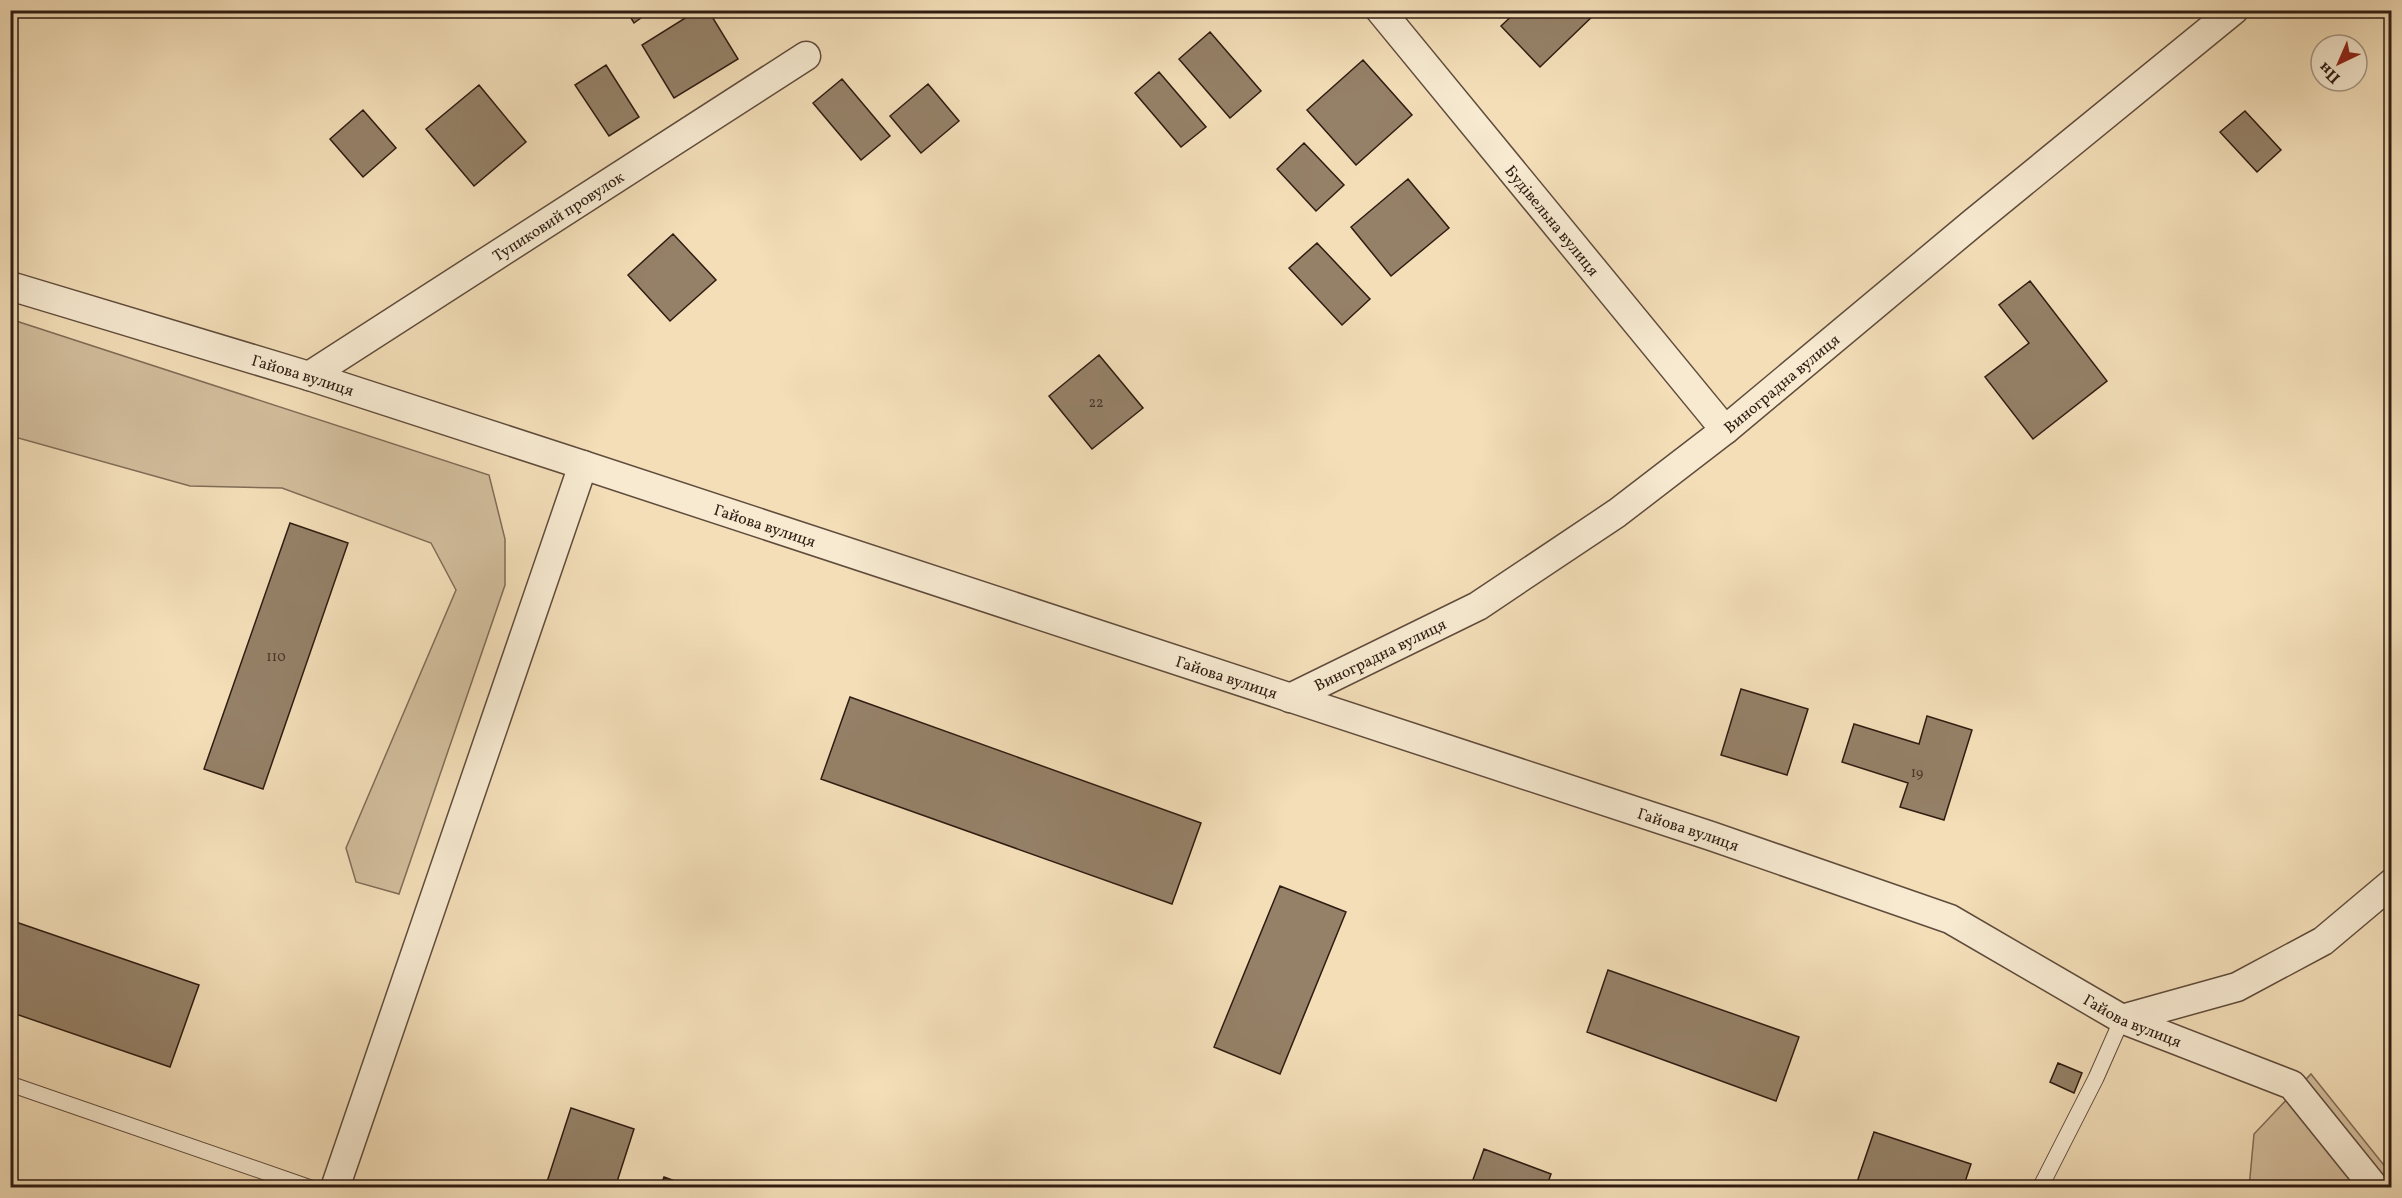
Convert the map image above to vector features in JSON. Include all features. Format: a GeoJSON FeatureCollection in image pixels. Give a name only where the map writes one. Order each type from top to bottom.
{"type":"FeatureCollection","features":[{"type":"Feature","properties":{"kind":"street","name":"Будівельна вулиця"},"geometry":{"type":"LineString","coordinates":[[1380,10],[1725,430]]}},
{"type":"Feature","properties":{"kind":"street","name":"Виноградна вулиця"},"geometry":{"type":"LineString","coordinates":[[1290,698],[1478,606],[1617,513],[1725,430],[2234,10]]}},
{"type":"Feature","properties":{"kind":"street","name":"Тупиковий провулок"},"geometry":{"type":"LineString","coordinates":[[309,376],[806,56]]}},
{"type":"Feature","properties":{"kind":"street","name":"Гайова вулиця"},"geometry":{"type":"LineString","coordinates":[[10,286],[309,376],[583,465],[1711,836],[1950,919],[2122,1019],[2292,1085],[2375,1188]]}},
{"type":"Feature","properties":{"kind":"street"},"geometry":{"type":"LineString","coordinates":[[335,1188],[583,465]]}},
{"type":"Feature","properties":{"kind":"street"},"geometry":{"type":"LineString","coordinates":[[2122,1019],[2236,987],[2323,941],[2391,883]]}},
{"type":"Feature","properties":{"kind":"lane"},"geometry":{"type":"LineString","coordinates":[[2040,1188],[2096,1077],[2122,1019]]}},
{"type":"Feature","properties":{"kind":"lane"},"geometry":{"type":"LineString","coordinates":[[10,1084],[311,1188]]}},
{"type":"Feature","properties":{"kind":"shaded area"},"geometry":{"type":"Polygon","coordinates":[[[10,319],[489,475],[505,539],[505,585],[399,894],[356,882],[346,848],[456,590],[431,543],[282,488],[190,486],[11,436],[10,319]]]}},
{"type":"Feature","properties":{"kind":"shaded area"},"geometry":{"type":"Polygon","coordinates":[[[2311,1074],[2391,1174],[2391,1187],[2249,1188],[2254,1134],[2311,1074]]]}},
{"type":"Feature","properties":{"kind":"building"},"geometry":{"type":"Polygon","coordinates":[[[626,10],[652,10],[634,23],[626,10]]]}},
{"type":"Feature","properties":{"kind":"building"},"geometry":{"type":"Polygon","coordinates":[[[698,10],[708,10],[738,59],[674,98],[642,45],[698,10]]]}},
{"type":"Feature","properties":{"kind":"building"},"geometry":{"type":"Polygon","coordinates":[[[1216,10],[1229,10],[1221,17],[1216,10]]]}},
{"type":"Feature","properties":{"kind":"building"},"geometry":{"type":"Polygon","coordinates":[[[1518,10],[1599,10],[1540,67],[1501,26],[1518,10]]]}},
{"type":"Feature","properties":{"kind":"building"},"geometry":{"type":"Polygon","coordinates":[[[1210,32],[1261,91],[1230,118],[1179,59],[1210,32]]]}},
{"type":"Feature","properties":{"kind":"building"},"geometry":{"type":"Polygon","coordinates":[[[1363,60],[1412,115],[1356,165],[1307,110],[1363,60]]]}},
{"type":"Feature","properties":{"kind":"building"},"geometry":{"type":"Polygon","coordinates":[[[606,65],[639,117],[609,136],[575,85],[606,65]]]}},
{"type":"Feature","properties":{"kind":"building"},"geometry":{"type":"Polygon","coordinates":[[[1159,72],[1206,127],[1181,147],[1135,93],[1159,72]]]}},
{"type":"Feature","properties":{"kind":"building"},"geometry":{"type":"Polygon","coordinates":[[[842,79],[890,136],[861,160],[813,103],[842,79]]]}},
{"type":"Feature","properties":{"kind":"building"},"geometry":{"type":"Polygon","coordinates":[[[928,84],[959,121],[921,153],[890,116],[928,84]]]}},
{"type":"Feature","properties":{"kind":"building"},"geometry":{"type":"Polygon","coordinates":[[[479,85],[526,142],[474,186],[426,129],[479,85]]]}},
{"type":"Feature","properties":{"kind":"building"},"geometry":{"type":"Polygon","coordinates":[[[363,110],[396,148],[363,177],[330,139],[363,110]]]}},
{"type":"Feature","properties":{"kind":"building"},"geometry":{"type":"Polygon","coordinates":[[[2245,111],[2281,150],[2257,172],[2220,132],[2245,111]]]}},
{"type":"Feature","properties":{"kind":"building"},"geometry":{"type":"Polygon","coordinates":[[[1304,143],[1344,185],[1316,211],[1277,169],[1304,143]]]}},
{"type":"Feature","properties":{"kind":"building"},"geometry":{"type":"Polygon","coordinates":[[[1408,179],[1449,228],[1391,276],[1351,227],[1408,179]]]}},
{"type":"Feature","properties":{"kind":"building"},"geometry":{"type":"Polygon","coordinates":[[[673,234],[716,280],[670,321],[628,275],[673,234]]]}},
{"type":"Feature","properties":{"kind":"building"},"geometry":{"type":"Polygon","coordinates":[[[1317,243],[1370,299],[1342,325],[1289,268],[1317,243]]]}},
{"type":"Feature","properties":{"kind":"building"},"geometry":{"type":"Polygon","coordinates":[[[2030,281],[2107,381],[2033,439],[1985,377],[2029,343],[1999,305],[2030,281]]]}},
{"type":"Feature","properties":{"kind":"building"},"geometry":{"type":"Polygon","coordinates":[[[1099,355],[1143,408],[1092,449],[1049,396],[1099,355]]]}},
{"type":"Feature","properties":{"kind":"building"},"geometry":{"type":"Polygon","coordinates":[[[290,523],[348,543],[263,789],[204,769],[290,523]]]}},
{"type":"Feature","properties":{"kind":"building"},"geometry":{"type":"Polygon","coordinates":[[[1741,689],[1808,709],[1787,775],[1721,755],[1741,689]]]}},
{"type":"Feature","properties":{"kind":"building"},"geometry":{"type":"Polygon","coordinates":[[[850,697],[1201,823],[1172,904],[821,779],[850,697]]]}},
{"type":"Feature","properties":{"kind":"building"},"geometry":{"type":"Polygon","coordinates":[[[1927,716],[1972,730],[1944,820],[1900,807],[1908,783],[1842,762],[1854,724],[1919,744],[1927,716]]]}},
{"type":"Feature","properties":{"kind":"building"},"geometry":{"type":"Polygon","coordinates":[[[1280,886],[1346,912],[1280,1074],[1214,1047],[1280,886]]]}},
{"type":"Feature","properties":{"kind":"building"},"geometry":{"type":"Polygon","coordinates":[[[10,920],[199,985],[170,1067],[10,1012],[10,920]]]}},
{"type":"Feature","properties":{"kind":"building"},"geometry":{"type":"Polygon","coordinates":[[[1608,970],[1799,1037],[1776,1101],[1587,1032],[1608,970]]]}},
{"type":"Feature","properties":{"kind":"building"},"geometry":{"type":"Polygon","coordinates":[[[2058,1063],[2082,1073],[2074,1093],[2050,1082],[2058,1063]]]}},
{"type":"Feature","properties":{"kind":"building"},"geometry":{"type":"Polygon","coordinates":[[[571,1108],[634,1129],[615,1188],[545,1188],[571,1108]]]}},
{"type":"Feature","properties":{"kind":"building"},"geometry":{"type":"Polygon","coordinates":[[[1874,1132],[1971,1164],[1963,1188],[1855,1188],[1874,1132]]]}},
{"type":"Feature","properties":{"kind":"building"},"geometry":{"type":"Polygon","coordinates":[[[1484,1149],[1551,1174],[1546,1188],[1470,1188],[1484,1149]]]}},
{"type":"Feature","properties":{"kind":"building"},"geometry":{"type":"Polygon","coordinates":[[[664,1177],[694,1188],[660,1188],[664,1177]]]}}]}
